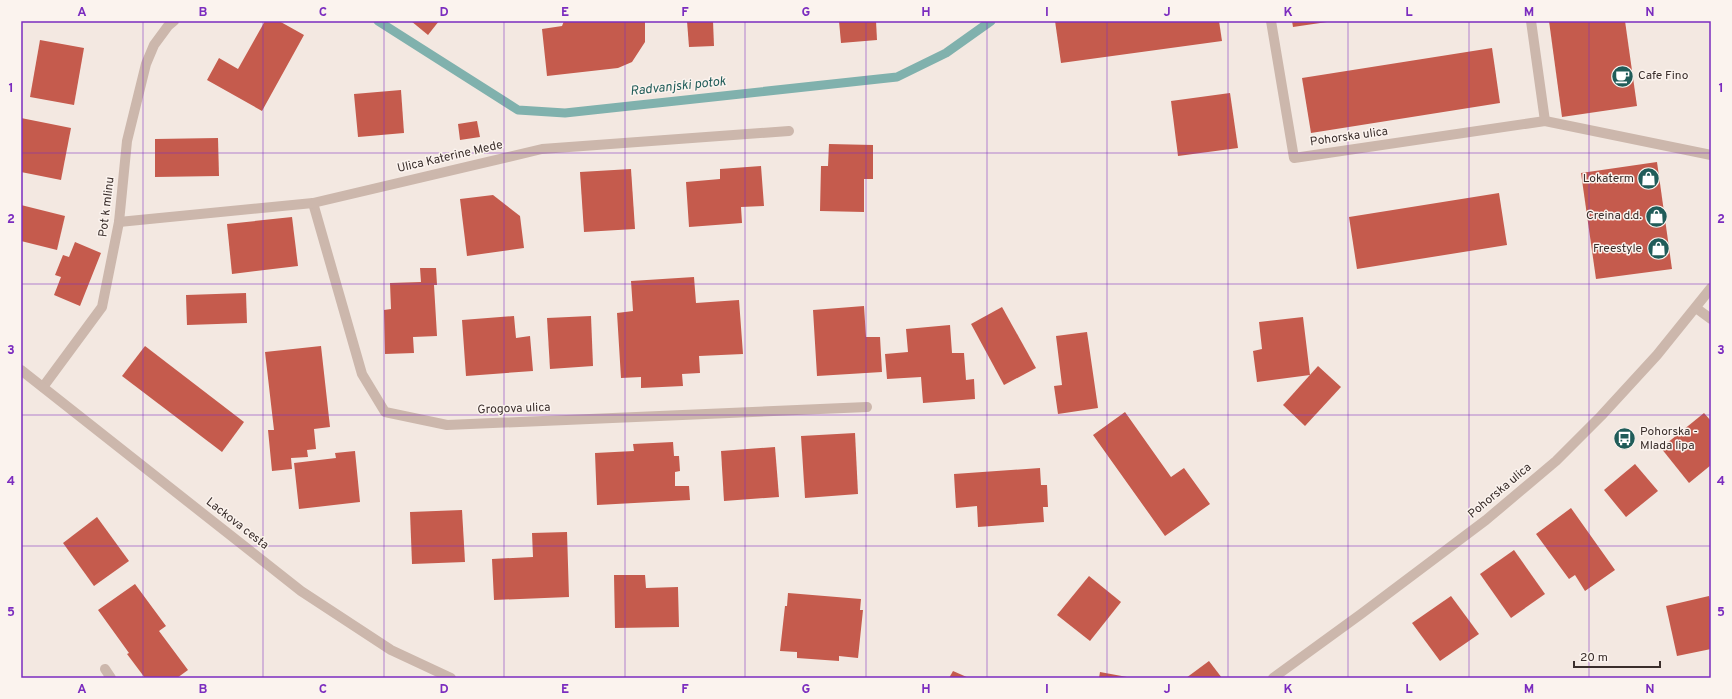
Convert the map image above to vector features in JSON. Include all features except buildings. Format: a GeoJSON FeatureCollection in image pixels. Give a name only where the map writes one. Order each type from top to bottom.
{"type":"FeatureCollection","features":[{"type":"Feature","properties":{"kind":"street","name":"Pot k mlinu"},"geometry":{"type":"LineString","coordinates":[[43,387],[102,307],[119,222],[127,141],[146,64],[154,44],[168,26],[174,21]]}},
{"type":"Feature","properties":{"kind":"street","name":"Pohorska ulica"},"geometry":{"type":"LineString","coordinates":[[1271,21],[1294,158],[1545,121],[1711,155]]}},
{"type":"Feature","properties":{"kind":"street"},"geometry":{"type":"LineString","coordinates":[[1531,21],[1545,121]]}},
{"type":"Feature","properties":{"kind":"street","name":"Ulica Katerine Mede"},"geometry":{"type":"LineString","coordinates":[[119,222],[313,203],[542,149],[789,131]]}},
{"type":"Feature","properties":{"kind":"street","name":"Grogova ulica"},"geometry":{"type":"LineString","coordinates":[[313,203],[362,374],[385,412],[446,425],[868,407]]}},
{"type":"Feature","properties":{"kind":"street","name":"Pohorska ulica"},"geometry":{"type":"LineString","coordinates":[[1273,678],[1486,520],[1556,461],[1601,416],[1657,355],[1711,288]]}},
{"type":"Feature","properties":{"kind":"street"},"geometry":{"type":"LineString","coordinates":[[1696,308],[1711,320]]}},
{"type":"Feature","properties":{"kind":"street","name":"Lackova cesta"},"geometry":{"type":"LineString","coordinates":[[21,370],[300,591],[391,650],[451,678]]}},
{"type":"Feature","properties":{"kind":"street"},"geometry":{"type":"LineString","coordinates":[[105,669],[111,678]]}},
{"type":"Feature","properties":{"kind":"waterway","name":"Radvanjski potok"},"geometry":{"type":"LineString","coordinates":[[378,21],[518,110],[565,113],[897,77],[946,53],[991,21]]}},
{"type":"Feature","properties":{"kind":"place","name":"Cafe Fino"},"geometry":{"type":"Point","coordinates":[1622,76]}},
{"type":"Feature","properties":{"kind":"place","name":"Lokaterm"},"geometry":{"type":"Point","coordinates":[1649,179]}},
{"type":"Feature","properties":{"kind":"place","name":"Creina d.d."},"geometry":{"type":"Point","coordinates":[1657,216]}},
{"type":"Feature","properties":{"kind":"place","name":"Freestyle"},"geometry":{"type":"Point","coordinates":[1658,249]}},
{"type":"Feature","properties":{"kind":"place","name":"Pohorska - Mlada lipa"},"geometry":{"type":"Point","coordinates":[1625,439]}}]}
